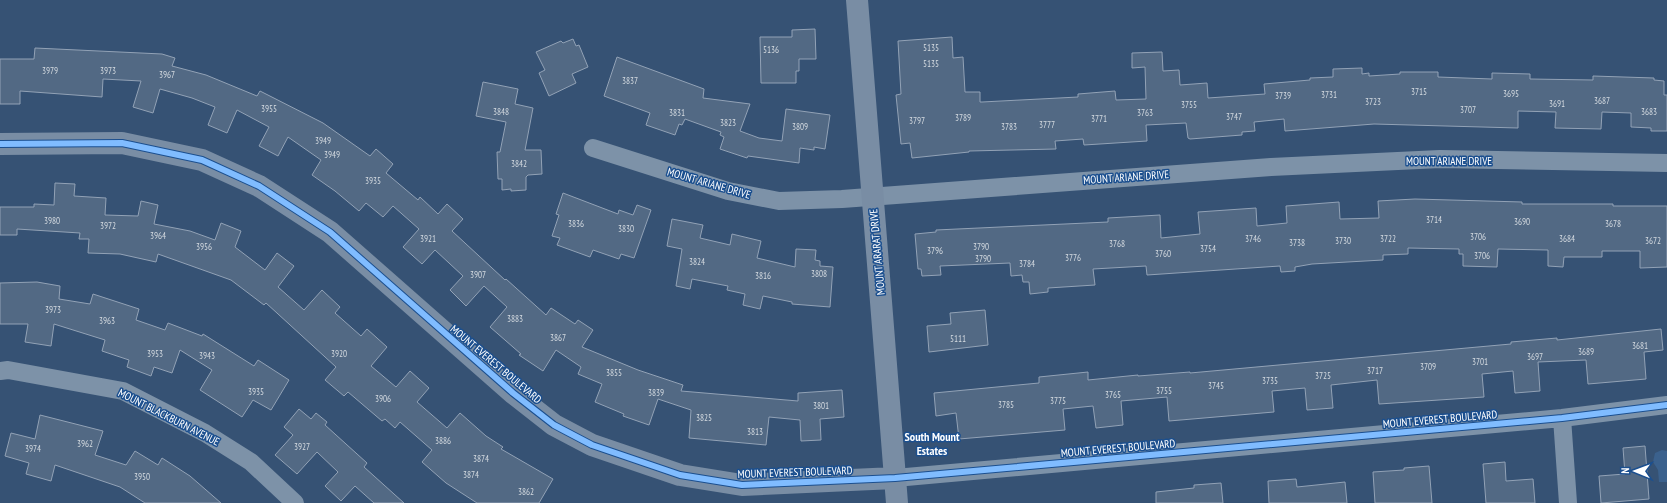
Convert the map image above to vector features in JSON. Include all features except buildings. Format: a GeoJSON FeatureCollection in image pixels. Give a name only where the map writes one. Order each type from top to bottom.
{"type":"FeatureCollection","features":[{"type":"Feature","properties":{"kind":"street","name":"MOUNT ARARAT DRIVE"},"geometry":{"type":"LineString","coordinates":[[857,0],[898,503]]}},
{"type":"Feature","properties":{"kind":"street","name":"MOUNT EVEREST BOULEVARD"},"geometry":{"type":"LineString","coordinates":[[0,144],[122,143],[202,160],[259,186],[330,232],[512,394],[554,425],[592,446],[680,476],[742,485],[895,478],[1562,418],[1667,405]]}},
{"type":"Feature","properties":{"kind":"street","name":"MOUNT ARIANE DRIVE"},"geometry":{"type":"LineString","coordinates":[[592,148],[728,191],[779,201],[842,199],[872,195],[1263,167],[1424,160],[1667,164]]}},
{"type":"Feature","properties":{"kind":"street","name":"MOUNT BLACKBURN AVENUE"},"geometry":{"type":"LineString","coordinates":[[0,371],[8,370],[123,391],[205,433],[251,462],[296,503]]}},
{"type":"Feature","properties":{"kind":"street"},"geometry":{"type":"LineString","coordinates":[[1562,418],[1568,503]]}},
{"type":"Feature","properties":{"kind":"water"},"geometry":{"type":"Polygon","coordinates":[[[1662,450],[1667,451],[1667,482],[1659,482],[1658,470],[1653,462],[1655,453],[1662,450]]]}},
{"type":"Feature","properties":{"kind":"cycle path"},"geometry":{"type":"LineString","coordinates":[[0,144],[122,143],[202,160],[259,186],[330,232],[513,393],[554,425],[592,445],[680,475],[742,485],[895,478],[1562,418],[1667,405]]}},
{"type":"Feature","properties":{"kind":"district","name":"South Mount Estates"},"geometry":{"type":"Point","coordinates":[932,443]}}]}
